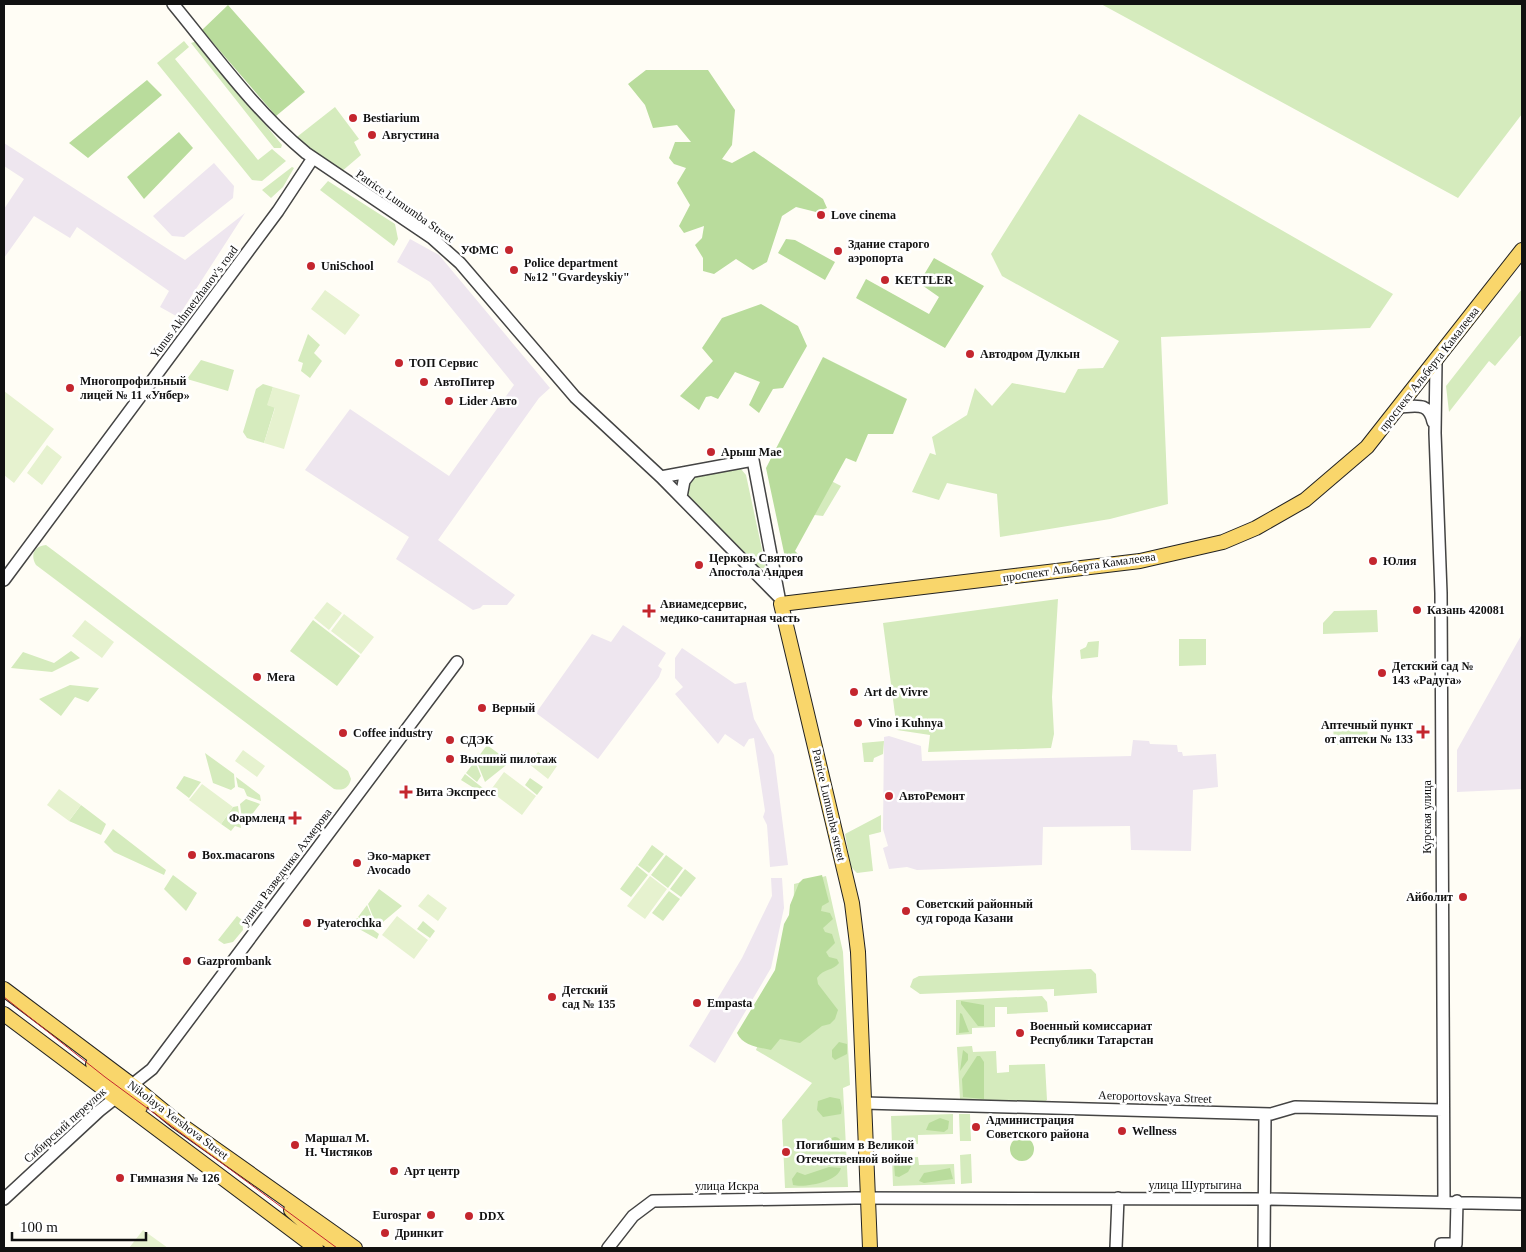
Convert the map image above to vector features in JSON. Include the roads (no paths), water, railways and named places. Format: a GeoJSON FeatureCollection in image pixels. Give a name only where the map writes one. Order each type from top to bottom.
{"type":"FeatureCollection","features":[{"type":"Feature","properties":{"kind":"main road","name":"проспект Альберта Камалеева"},"geometry":{"type":"LineString","coordinates":[[780,600],[1140,561],[1223,542],[1256,528],[1305,500],[1367,447],[1436,362],[1522,250]]}},
{"type":"Feature","properties":{"kind":"main road","name":"Patrice Lumumba street"},"geometry":{"type":"LineString","coordinates":[[780,600],[852,903],[858,952],[870,1248]]}},
{"type":"Feature","properties":{"kind":"main road","name":"Nikolaya Yershova Street"},"geometry":{"type":"LineString","coordinates":[[4,989],[72,1041],[123,1092]]}},
{"type":"Feature","properties":{"kind":"main road","name":"Nikolaya Yershova Street"},"geometry":{"type":"LineString","coordinates":[[4,1014],[41,1042],[123,1092],[177,1122],[355,1248]]}},
{"type":"Feature","properties":{"kind":"main road"},"geometry":{"type":"LineString","coordinates":[[123,1092],[211,1170],[310,1234],[327,1248]]}},
{"type":"Feature","properties":{"kind":"main road","name":"Nikolaya Yershova Street"},"geometry":{"type":"LineString","coordinates":[[211,1170],[314,1248]]}},
{"type":"Feature","properties":{"kind":"main road"},"geometry":{"type":"LineString","coordinates":[[256,1178],[313,1230],[339,1248]]}},
{"type":"Feature","properties":{"kind":"street","name":"Patrice Lumumba Street"},"geometry":{"type":"LineString","coordinates":[[173,4],[268,118],[289,139],[313,158],[432,238],[460,263],[575,397],[661,477],[780,600]]}},
{"type":"Feature","properties":{"kind":"street","name":"Yunus Akhmetzhanov's road"},"geometry":{"type":"LineString","coordinates":[[4,580],[278,212],[313,158]]}},
{"type":"Feature","properties":{"kind":"street","name":"Курская улица"},"geometry":{"type":"LineString","coordinates":[[1436,362],[1435,433],[1441,603],[1444,1201]]}},
{"type":"Feature","properties":{"kind":"street","name":"Курская улица"},"geometry":{"type":"LineString","coordinates":[[1400,407],[1427,408],[1432,416],[1435,433]]}},
{"type":"Feature","properties":{"kind":"street","name":"Patrice Lumumba street"},"geometry":{"type":"LineString","coordinates":[[661,477],[753,460],[780,600]]}},
{"type":"Feature","properties":{"kind":"street"},"geometry":{"type":"LineString","coordinates":[[681,497],[684,481],[691,472]]}},
{"type":"Feature","properties":{"kind":"street","name":"улица Разведчика Ахмерова"},"geometry":{"type":"LineString","coordinates":[[123,1092],[147,1074],[164,1053],[457,662]]}},
{"type":"Feature","properties":{"kind":"street","name":"Сибирский переулок"},"geometry":{"type":"LineString","coordinates":[[4,1199],[123,1092]]}},
{"type":"Feature","properties":{"kind":"street","name":"Aeroportovskaya Street"},"geometry":{"type":"LineString","coordinates":[[864,1103],[1265,1114],[1275,1114],[1295,1107],[1443,1110]]}},
{"type":"Feature","properties":{"kind":"street"},"geometry":{"type":"LineString","coordinates":[[1264,1248],[1265,1114]]}},
{"type":"Feature","properties":{"kind":"street","name":"улица Шуртыгина"},"geometry":{"type":"LineString","coordinates":[[867,1198],[1265,1199],[1457,1201],[1522,1204]]}},
{"type":"Feature","properties":{"kind":"street","name":"улица Искра"},"geometry":{"type":"LineString","coordinates":[[608,1248],[633,1216],[653,1201],[867,1198]]}},
{"type":"Feature","properties":{"kind":"street"},"geometry":{"type":"LineString","coordinates":[[1116,1248],[1118,1198]]}},
{"type":"Feature","properties":{"kind":"street"},"geometry":{"type":"LineString","coordinates":[[1441,1248],[1441,1244],[1456,1244],[1457,1201]]}},
{"type":"Feature","properties":{"kind":"tram line"},"geometry":{"type":"LineString","coordinates":[[4,997],[105,1077],[337,1248]]}},
{"type":"Feature","properties":{"kind":"place","name":"Bestiarium"},"geometry":{"type":"Point","coordinates":[353,118]}},
{"type":"Feature","properties":{"kind":"place","name":"Августина"},"geometry":{"type":"Point","coordinates":[372,135]}},
{"type":"Feature","properties":{"kind":"place","name":"Love cinema"},"geometry":{"type":"Point","coordinates":[821,215]}},
{"type":"Feature","properties":{"kind":"place","name":"УФМС"},"geometry":{"type":"Point","coordinates":[509,250]}},
{"type":"Feature","properties":{"kind":"place","name":"Здание старого аэропорта"},"geometry":{"type":"Point","coordinates":[838,251]}},
{"type":"Feature","properties":{"kind":"place","name":"UniSchool"},"geometry":{"type":"Point","coordinates":[311,266]}},
{"type":"Feature","properties":{"kind":"place","name":"Police department №12 \"Gvardeyskiy\""},"geometry":{"type":"Point","coordinates":[514,270]}},
{"type":"Feature","properties":{"kind":"place","name":"KETTLER"},"geometry":{"type":"Point","coordinates":[885,280]}},
{"type":"Feature","properties":{"kind":"place","name":"Автодром Дулкын"},"geometry":{"type":"Point","coordinates":[970,354]}},
{"type":"Feature","properties":{"kind":"place","name":"ТОП Сервис"},"geometry":{"type":"Point","coordinates":[399,363]}},
{"type":"Feature","properties":{"kind":"place","name":"АвтоПитер"},"geometry":{"type":"Point","coordinates":[424,382]}},
{"type":"Feature","properties":{"kind":"place","name":"Многопрофильный лицей № 11 «Унбер»"},"geometry":{"type":"Point","coordinates":[70,388]}},
{"type":"Feature","properties":{"kind":"place","name":"Lider Авто"},"geometry":{"type":"Point","coordinates":[449,401]}},
{"type":"Feature","properties":{"kind":"place","name":"Арыш Мае"},"geometry":{"type":"Point","coordinates":[711,452]}},
{"type":"Feature","properties":{"kind":"place","name":"Юлия"},"geometry":{"type":"Point","coordinates":[1373,561]}},
{"type":"Feature","properties":{"kind":"place","name":"Церковь Святого Апостола Андрея"},"geometry":{"type":"Point","coordinates":[699,565]}},
{"type":"Feature","properties":{"kind":"place","name":"Казань 420081"},"geometry":{"type":"Point","coordinates":[1417,610]}},
{"type":"Feature","properties":{"kind":"place","name":"Авиамедсервис, медико-санитарная часть"},"geometry":{"type":"Point","coordinates":[649,611]}},
{"type":"Feature","properties":{"kind":"place","name":"Детский сад № 143 «Радуга»"},"geometry":{"type":"Point","coordinates":[1382,673]}},
{"type":"Feature","properties":{"kind":"place","name":"Mera"},"geometry":{"type":"Point","coordinates":[257,677]}},
{"type":"Feature","properties":{"kind":"place","name":"Art de Vivre"},"geometry":{"type":"Point","coordinates":[854,692]}},
{"type":"Feature","properties":{"kind":"place","name":"Верный"},"geometry":{"type":"Point","coordinates":[482,708]}},
{"type":"Feature","properties":{"kind":"place","name":"Vino i Kuhnya"},"geometry":{"type":"Point","coordinates":[858,723]}},
{"type":"Feature","properties":{"kind":"place","name":"Аптечный пункт от аптеки № 133"},"geometry":{"type":"Point","coordinates":[1423,732]}},
{"type":"Feature","properties":{"kind":"place","name":"Coffee industry"},"geometry":{"type":"Point","coordinates":[343,733]}},
{"type":"Feature","properties":{"kind":"place","name":"СДЭК"},"geometry":{"type":"Point","coordinates":[450,740]}},
{"type":"Feature","properties":{"kind":"place","name":"Высший пилотаж"},"geometry":{"type":"Point","coordinates":[450,759]}},
{"type":"Feature","properties":{"kind":"place","name":"Вита Экспресс"},"geometry":{"type":"Point","coordinates":[406,792]}},
{"type":"Feature","properties":{"kind":"place","name":"АвтоРемонт"},"geometry":{"type":"Point","coordinates":[889,796]}},
{"type":"Feature","properties":{"kind":"place","name":"Фармленд"},"geometry":{"type":"Point","coordinates":[295,818]}},
{"type":"Feature","properties":{"kind":"place","name":"Box.macarons"},"geometry":{"type":"Point","coordinates":[192,855]}},
{"type":"Feature","properties":{"kind":"place","name":"Эко-маркет Avocado"},"geometry":{"type":"Point","coordinates":[357,863]}},
{"type":"Feature","properties":{"kind":"place","name":"Айболит"},"geometry":{"type":"Point","coordinates":[1463,897]}},
{"type":"Feature","properties":{"kind":"place","name":"Советский районный суд города Казани"},"geometry":{"type":"Point","coordinates":[906,911]}},
{"type":"Feature","properties":{"kind":"place","name":"Pyaterochka"},"geometry":{"type":"Point","coordinates":[307,923]}},
{"type":"Feature","properties":{"kind":"place","name":"Gazprombank"},"geometry":{"type":"Point","coordinates":[187,961]}},
{"type":"Feature","properties":{"kind":"place","name":"Детский сад № 135"},"geometry":{"type":"Point","coordinates":[552,997]}},
{"type":"Feature","properties":{"kind":"place","name":"Empasta"},"geometry":{"type":"Point","coordinates":[697,1003]}},
{"type":"Feature","properties":{"kind":"place","name":"Военный комиссариат Республики Татарстан"},"geometry":{"type":"Point","coordinates":[1020,1033]}},
{"type":"Feature","properties":{"kind":"place","name":"Администрация Советского района"},"geometry":{"type":"Point","coordinates":[976,1127]}},
{"type":"Feature","properties":{"kind":"place","name":"Wellness"},"geometry":{"type":"Point","coordinates":[1122,1131]}},
{"type":"Feature","properties":{"kind":"place","name":"Маршал М. Н. Чистяков"},"geometry":{"type":"Point","coordinates":[295,1145]}},
{"type":"Feature","properties":{"kind":"place","name":"Погибшим в Великой Отечественной войне"},"geometry":{"type":"Point","coordinates":[786,1152]}},
{"type":"Feature","properties":{"kind":"place","name":"Арт центр"},"geometry":{"type":"Point","coordinates":[394,1171]}},
{"type":"Feature","properties":{"kind":"place","name":"Гимназия № 126"},"geometry":{"type":"Point","coordinates":[120,1178]}},
{"type":"Feature","properties":{"kind":"place","name":"Eurospar"},"geometry":{"type":"Point","coordinates":[431,1215]}},
{"type":"Feature","properties":{"kind":"place","name":"DDX"},"geometry":{"type":"Point","coordinates":[469,1216]}},
{"type":"Feature","properties":{"kind":"place","name":"Дринкит"},"geometry":{"type":"Point","coordinates":[385,1233]}}]}
